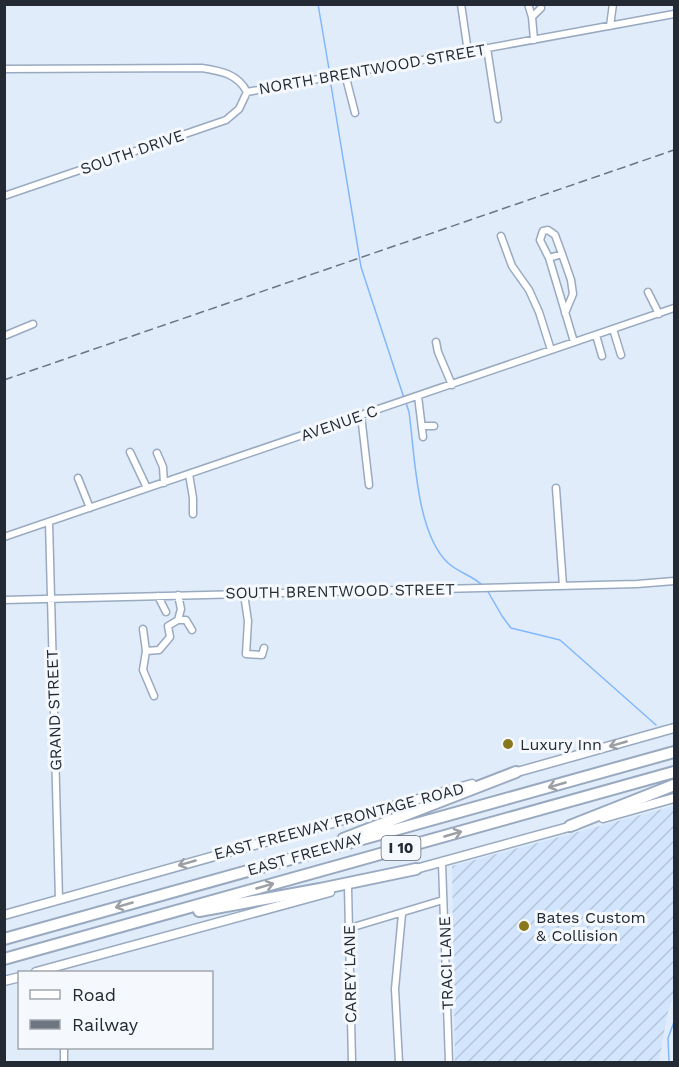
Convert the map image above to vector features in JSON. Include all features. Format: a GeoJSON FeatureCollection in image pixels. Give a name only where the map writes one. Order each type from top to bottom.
{"type":"FeatureCollection","features":[{"type":"Feature","properties":{"kind":"highway","name":"EAST FREEWAY"},"geometry":{"type":"LineString","coordinates":[[4,939],[675,752]]}},
{"type":"Feature","properties":{"kind":"highway"},"geometry":{"type":"LineString","coordinates":[[325,848],[353,833],[516,772]]}},
{"type":"Feature","properties":{"kind":"highway","name":"EAST FREEWAY"},"geometry":{"type":"LineString","coordinates":[[4,959],[675,772]]}},
{"type":"Feature","properties":{"kind":"highway"},"geometry":{"type":"LineString","coordinates":[[570,826],[675,785]]}},
{"type":"Feature","properties":{"kind":"highway"},"geometry":{"type":"LineString","coordinates":[[128,924],[416,869]]}},
{"type":"Feature","properties":{"kind":"main road","name":"EAST FREEWAY FRONTAGE ROAD"},"geometry":{"type":"LineString","coordinates":[[4,916],[37,909],[45,903],[59,899],[675,728]]}},
{"type":"Feature","properties":{"kind":"main road"},"geometry":{"type":"LineString","coordinates":[[60,970],[348,886],[442,863],[675,798]]}},
{"type":"Feature","properties":{"kind":"street"},"geometry":{"type":"LineString","coordinates":[[461,4],[468,52]]}},
{"type":"Feature","properties":{"kind":"street"},"geometry":{"type":"LineString","coordinates":[[528,4],[532,17],[534,40]]}},
{"type":"Feature","properties":{"kind":"street"},"geometry":{"type":"LineString","coordinates":[[610,26],[613,4]]}},
{"type":"Feature","properties":{"kind":"street"},"geometry":{"type":"LineString","coordinates":[[532,17],[541,8]]}},
{"type":"Feature","properties":{"kind":"street","name":"NORTH BRENTWOOD STREET"},"geometry":{"type":"LineString","coordinates":[[4,69],[202,68],[232,75],[247,92],[675,14]]}},
{"type":"Feature","properties":{"kind":"street"},"geometry":{"type":"LineString","coordinates":[[487,48],[498,119]]}},
{"type":"Feature","properties":{"kind":"street"},"geometry":{"type":"LineString","coordinates":[[345,74],[355,113]]}},
{"type":"Feature","properties":{"kind":"street","name":"SOUTH DRIVE"},"geometry":{"type":"LineString","coordinates":[[4,196],[226,120],[239,109],[247,92]]}},
{"type":"Feature","properties":{"kind":"street"},"geometry":{"type":"LineString","coordinates":[[565,313],[573,294],[571,280],[555,235],[548,230],[543,231],[540,240],[549,258],[565,313],[574,342]]}},
{"type":"Feature","properties":{"kind":"street"},"geometry":{"type":"LineString","coordinates":[[501,236],[512,266],[529,290],[539,312],[551,350]]}},
{"type":"Feature","properties":{"kind":"street"},"geometry":{"type":"LineString","coordinates":[[549,258],[562,254]]}},
{"type":"Feature","properties":{"kind":"street"},"geometry":{"type":"LineString","coordinates":[[648,292],[659,314]]}},
{"type":"Feature","properties":{"kind":"street","name":"AVENUE C"},"geometry":{"type":"LineString","coordinates":[[4,537],[675,308]]}},
{"type":"Feature","properties":{"kind":"street"},"geometry":{"type":"LineString","coordinates":[[4,336],[33,324]]}},
{"type":"Feature","properties":{"kind":"street"},"geometry":{"type":"LineString","coordinates":[[613,329],[621,355]]}},
{"type":"Feature","properties":{"kind":"street"},"geometry":{"type":"LineString","coordinates":[[596,335],[602,356]]}},
{"type":"Feature","properties":{"kind":"street"},"geometry":{"type":"LineString","coordinates":[[436,342],[452,385]]}},
{"type":"Feature","properties":{"kind":"street"},"geometry":{"type":"LineString","coordinates":[[418,396],[423,437]]}},
{"type":"Feature","properties":{"kind":"street"},"geometry":{"type":"LineString","coordinates":[[361,415],[369,485]]}},
{"type":"Feature","properties":{"kind":"street"},"geometry":{"type":"LineString","coordinates":[[422,426],[434,426]]}},
{"type":"Feature","properties":{"kind":"street"},"geometry":{"type":"LineString","coordinates":[[130,453],[147,488]]}},
{"type":"Feature","properties":{"kind":"street"},"geometry":{"type":"LineString","coordinates":[[157,453],[163,466],[164,483]]}},
{"type":"Feature","properties":{"kind":"street"},"geometry":{"type":"LineString","coordinates":[[189,474],[194,498],[193,514]]}},
{"type":"Feature","properties":{"kind":"street"},"geometry":{"type":"LineString","coordinates":[[78,478],[90,508]]}},
{"type":"Feature","properties":{"kind":"street"},"geometry":{"type":"LineString","coordinates":[[556,488],[563,586]]}},
{"type":"Feature","properties":{"kind":"street","name":"GRAND STREET"},"geometry":{"type":"LineString","coordinates":[[49,522],[59,899]]}},
{"type":"Feature","properties":{"kind":"street","name":"SOUTH BRENTWOOD STREET"},"geometry":{"type":"LineString","coordinates":[[4,600],[563,586],[675,581]]}},
{"type":"Feature","properties":{"kind":"street"},"geometry":{"type":"LineString","coordinates":[[244,594],[248,621],[246,654],[262,655],[264,648]]}},
{"type":"Feature","properties":{"kind":"street"},"geometry":{"type":"LineString","coordinates":[[178,595],[181,609],[178,620]]}},
{"type":"Feature","properties":{"kind":"street"},"geometry":{"type":"LineString","coordinates":[[158,596],[166,612]]}},
{"type":"Feature","properties":{"kind":"street"},"geometry":{"type":"LineString","coordinates":[[146,651],[159,650],[170,637],[168,626],[178,620],[186,620],[192,630]]}},
{"type":"Feature","properties":{"kind":"street"},"geometry":{"type":"LineString","coordinates":[[143,629],[146,651],[143,670],[154,696]]}},
{"type":"Feature","properties":{"kind":"street","name":"TRACI LANE"},"geometry":{"type":"LineString","coordinates":[[442,863],[449,1062]]}},
{"type":"Feature","properties":{"kind":"street","name":"CAREY LANE"},"geometry":{"type":"LineString","coordinates":[[348,886],[352,1062]]}},
{"type":"Feature","properties":{"kind":"street"},"geometry":{"type":"LineString","coordinates":[[350,928],[443,900]]}},
{"type":"Feature","properties":{"kind":"street"},"geometry":{"type":"LineString","coordinates":[[399,1062],[395,989],[402,914]]}},
{"type":"Feature","properties":{"kind":"shaded area"},"geometry":{"type":"Polygon","coordinates":[[[674,806],[674,995],[667,1015],[659,1062],[455,1062],[452,866],[674,806]]]}},
{"type":"Feature","properties":{"kind":"waterway"},"geometry":{"type":"LineString","coordinates":[[318,4],[330,75]]}},
{"type":"Feature","properties":{"kind":"waterway"},"geometry":{"type":"LineString","coordinates":[[330,79],[361,267],[404,398]]}},
{"type":"Feature","properties":{"kind":"waterway"},"geometry":{"type":"LineString","coordinates":[[406,403],[419,492],[429,533],[437,550],[448,563],[483,586]]}},
{"type":"Feature","properties":{"kind":"waterway"},"geometry":{"type":"LineString","coordinates":[[487,590],[511,628],[560,640],[656,725]]}},
{"type":"Feature","properties":{"kind":"waterway"},"geometry":{"type":"LineString","coordinates":[[669,1062],[668,1038],[674,1022]]}},
{"type":"Feature","properties":{"kind":"railway"},"geometry":{"type":"LineString","coordinates":[[4,380],[674,150]]}},
{"type":"Feature","properties":{"kind":"place","name":"Luxury Inn"},"geometry":{"type":"Point","coordinates":[508,744]}},
{"type":"Feature","properties":{"kind":"place","name":"Bates Custom & Collision"},"geometry":{"type":"Point","coordinates":[524,926]}}]}
